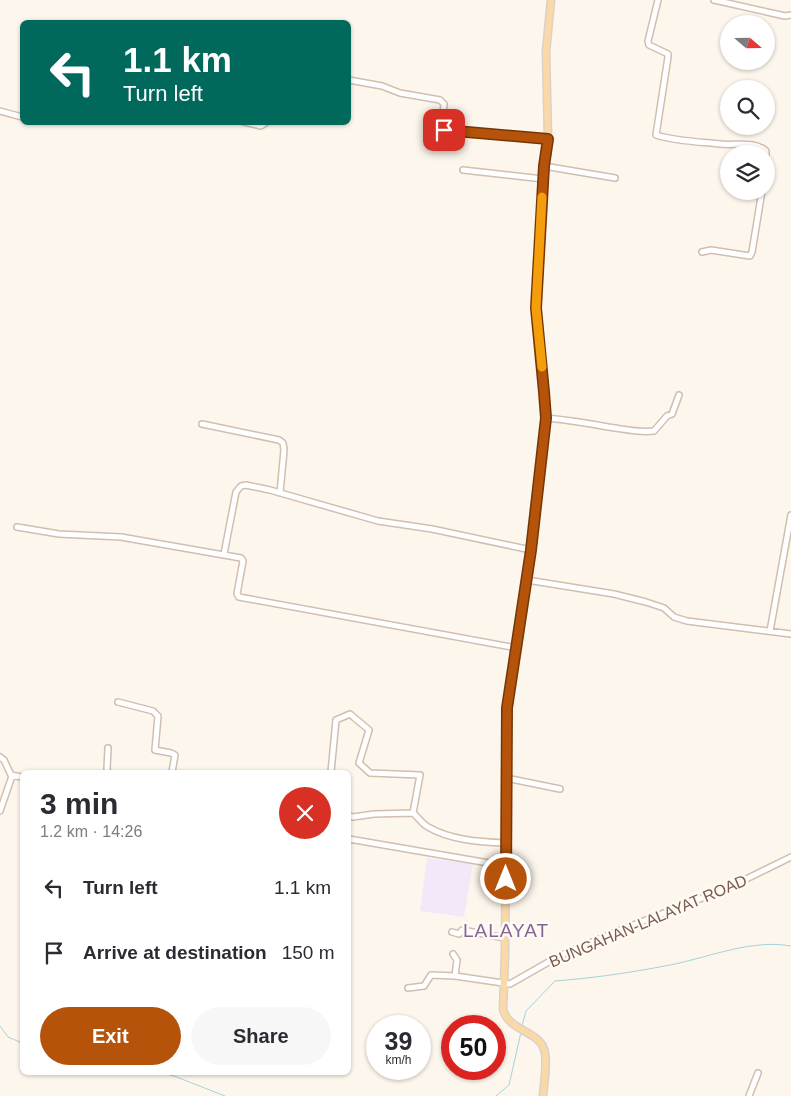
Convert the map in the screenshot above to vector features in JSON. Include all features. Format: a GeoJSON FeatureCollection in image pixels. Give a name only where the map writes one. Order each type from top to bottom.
{"type":"FeatureCollection","features":[{"type":"Feature","properties":{"kind":"main road"},"geometry":{"type":"LineString","coordinates":[[543,1096],[545,1056],[539,1041],[512,1024],[504,1015],[503,1009],[506,938],[507,708],[527,580],[546,418],[536,308],[544,166],[548,139],[546,52],[551,0]]}},
{"type":"Feature","properties":{"kind":"street"},"geometry":{"type":"LineString","coordinates":[[658,0],[648,41],[649,46],[666,52],[668,57],[656,135],[720,144],[752,145]]}},
{"type":"Feature","properties":{"kind":"street"},"geometry":{"type":"LineString","coordinates":[[714,0],[784,16],[791,15]]}},
{"type":"Feature","properties":{"kind":"street"},"geometry":{"type":"LineString","coordinates":[[351,80],[382,86],[400,93],[440,100],[444,104],[442,125],[444,130],[548,139]]}},
{"type":"Feature","properties":{"kind":"street"},"geometry":{"type":"LineString","coordinates":[[0,111],[20,117]]}},
{"type":"Feature","properties":{"kind":"street"},"geometry":{"type":"LineString","coordinates":[[544,166],[614,178]]}},
{"type":"Feature","properties":{"kind":"street"},"geometry":{"type":"LineString","coordinates":[[463,170],[544,179]]}},
{"type":"Feature","properties":{"kind":"street"},"geometry":{"type":"LineString","coordinates":[[702,252],[711,250],[750,256],[761,200]]}},
{"type":"Feature","properties":{"kind":"street"},"geometry":{"type":"LineString","coordinates":[[546,418],[627,431],[654,431],[667,416],[672,414],[679,396]]}},
{"type":"Feature","properties":{"kind":"street"},"geometry":{"type":"LineString","coordinates":[[202,424],[279,440],[283,443],[280,493]]}},
{"type":"Feature","properties":{"kind":"street"},"geometry":{"type":"LineString","coordinates":[[224,554],[237,489],[246,485],[378,520],[432,529],[531,550]]}},
{"type":"Feature","properties":{"kind":"street"},"geometry":{"type":"LineString","coordinates":[[770,631],[791,515]]}},
{"type":"Feature","properties":{"kind":"street"},"geometry":{"type":"LineString","coordinates":[[17,527],[59,534],[122,537],[241,558],[243,561],[237,589],[239,597],[517,648]]}},
{"type":"Feature","properties":{"kind":"street"},"geometry":{"type":"LineString","coordinates":[[527,580],[614,594],[646,602],[664,608],[674,617],[687,621],[791,634]]}},
{"type":"Feature","properties":{"kind":"street"},"geometry":{"type":"LineString","coordinates":[[118,702],[157,713],[155,750],[171,752],[174,755],[172,770]]}},
{"type":"Feature","properties":{"kind":"street"},"geometry":{"type":"LineString","coordinates":[[331,770],[336,720],[350,714],[369,730],[359,763],[370,772],[420,775],[414,813]]}},
{"type":"Feature","properties":{"kind":"street"},"geometry":{"type":"LineString","coordinates":[[107,770],[108,748]]}},
{"type":"Feature","properties":{"kind":"street"},"geometry":{"type":"LineString","coordinates":[[0,757],[4,760],[12,776],[0,811]]}},
{"type":"Feature","properties":{"kind":"street"},"geometry":{"type":"LineString","coordinates":[[12,776],[20,777]]}},
{"type":"Feature","properties":{"kind":"street"},"geometry":{"type":"LineString","coordinates":[[506,778],[560,789]]}},
{"type":"Feature","properties":{"kind":"street"},"geometry":{"type":"LineString","coordinates":[[351,816],[414,813],[426,826],[442,833],[482,842],[505,843]]}},
{"type":"Feature","properties":{"kind":"street"},"geometry":{"type":"LineString","coordinates":[[351,839],[506,866]]}},
{"type":"Feature","properties":{"kind":"street","name":"BUNGAHAN-LALAYAT ROAD"},"geometry":{"type":"LineString","coordinates":[[505,984],[510,984],[559,956],[728,888],[791,857]]}},
{"type":"Feature","properties":{"kind":"street"},"geometry":{"type":"LineString","coordinates":[[452,932],[459,934],[462,930],[506,938]]}},
{"type":"Feature","properties":{"kind":"street"},"geometry":{"type":"LineString","coordinates":[[453,954],[457,960],[455,976]]}},
{"type":"Feature","properties":{"kind":"street"},"geometry":{"type":"LineString","coordinates":[[408,988],[424,986],[431,975],[455,976],[505,984]]}},
{"type":"Feature","properties":{"kind":"street"},"geometry":{"type":"LineString","coordinates":[[748,1096],[758,1073]]}},
{"type":"Feature","properties":{"kind":"shaded area"},"geometry":{"type":"Polygon","coordinates":[[[427,858],[473,864],[464,917],[420,911],[427,858]]]}},
{"type":"Feature","properties":{"kind":"waterway"},"geometry":{"type":"LineString","coordinates":[[522,1026],[526,1011],[555,981],[645,970],[733,949],[777,944],[791,946]]}},
{"type":"Feature","properties":{"kind":"waterway"},"geometry":{"type":"LineString","coordinates":[[0,1026],[8,1037],[20,1042]]}},
{"type":"Feature","properties":{"kind":"waterway"},"geometry":{"type":"LineString","coordinates":[[496,1096],[509,1085],[521,1032]]}},
{"type":"Feature","properties":{"kind":"waterway"},"geometry":{"type":"LineString","coordinates":[[170,1075],[225,1096]]}},
{"type":"Feature","properties":{"kind":"slow traffic"},"geometry":{"type":"LineString","coordinates":[[542,197],[536,308],[542,367]]}},
{"type":"Feature","properties":{"kind":"district","name":"LALAYAT"},"geometry":{"type":"Point","coordinates":[506,930]}},
{"type":"Feature","properties":{"kind":"route"},"geometry":{"type":"LineString","coordinates":[[444,130],[548,139],[544,166],[536,308],[546,418],[527,580],[507,708],[506,879]]}}]}
